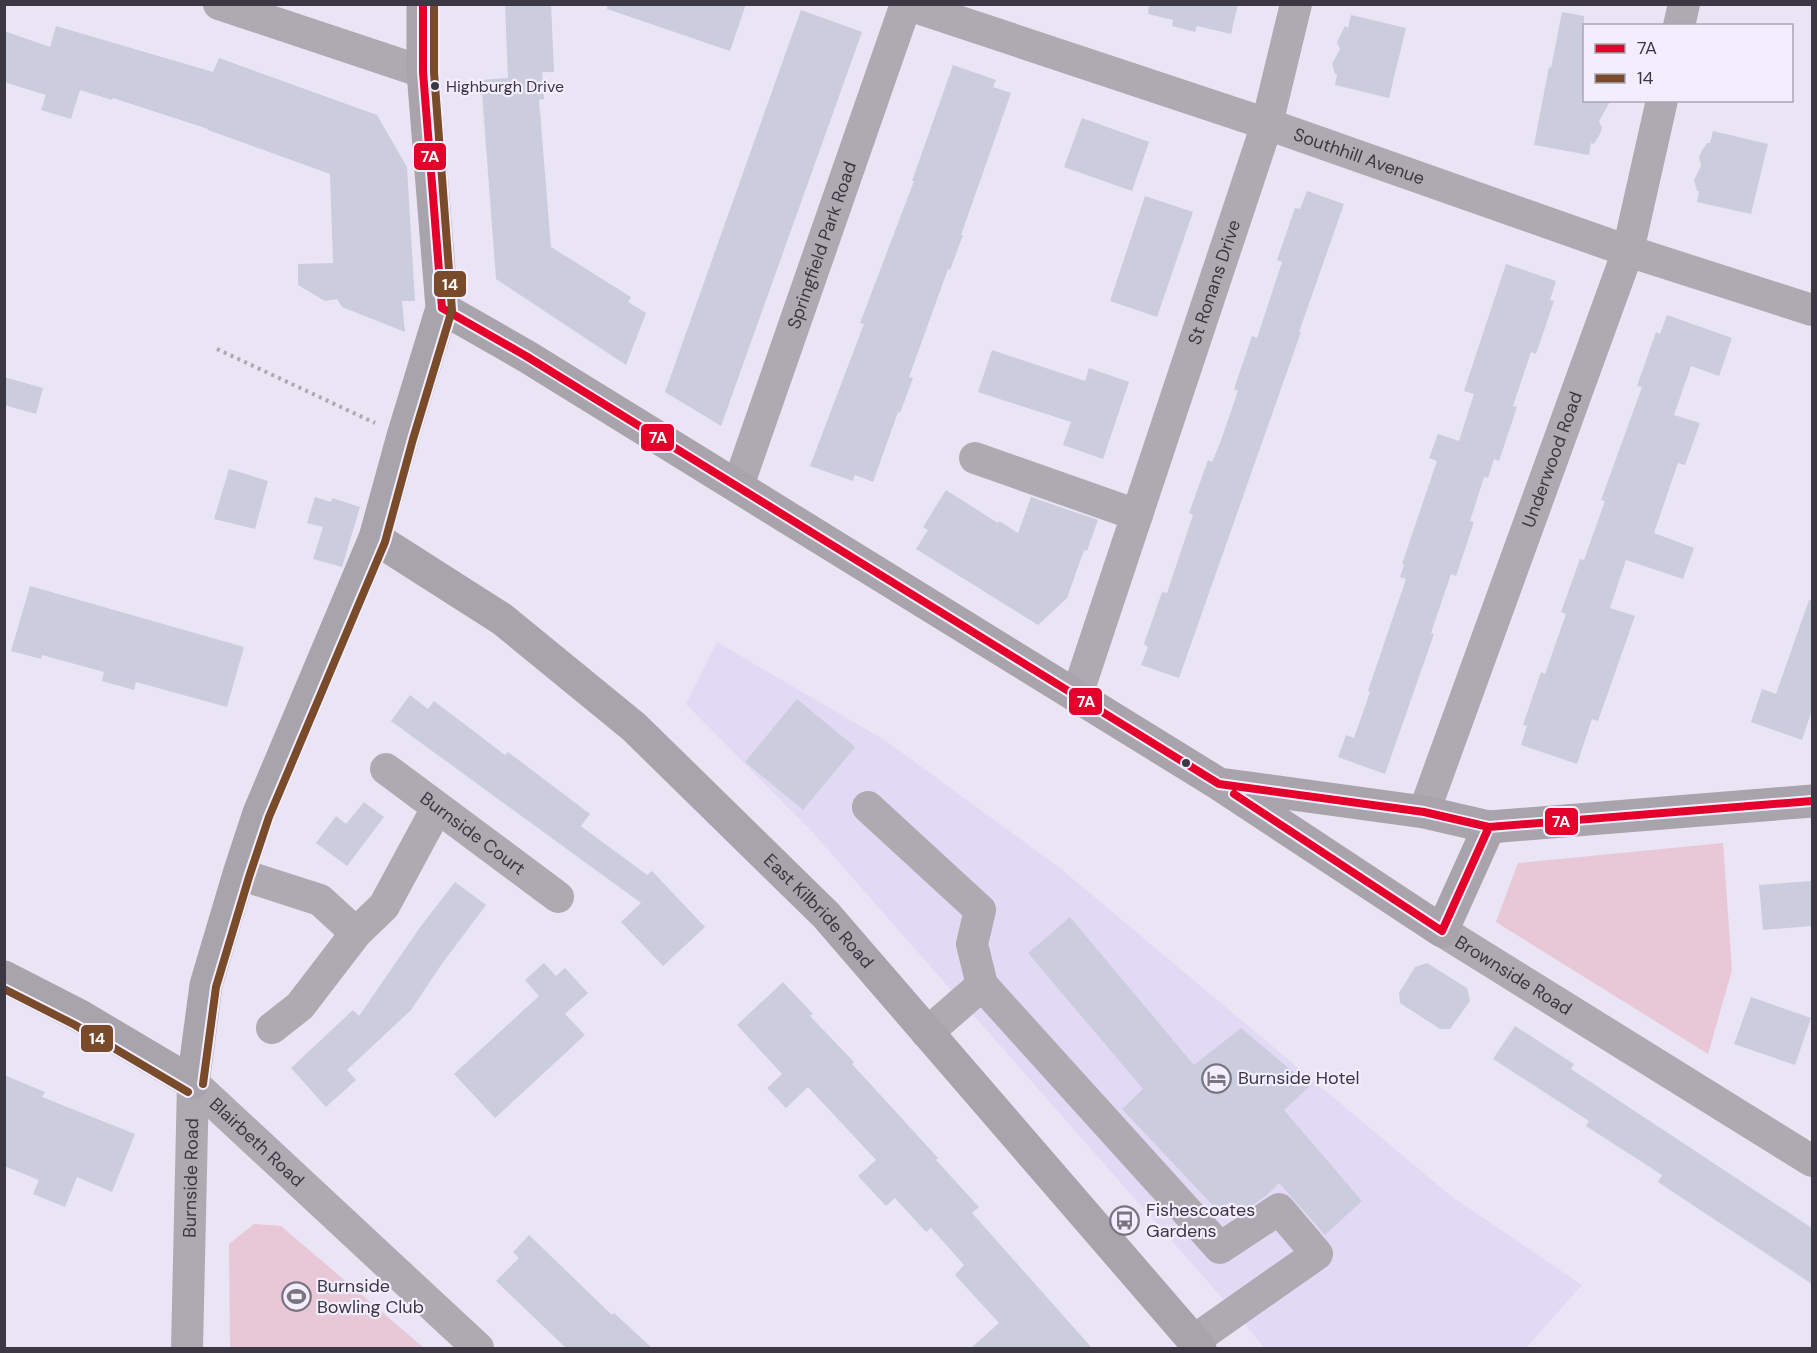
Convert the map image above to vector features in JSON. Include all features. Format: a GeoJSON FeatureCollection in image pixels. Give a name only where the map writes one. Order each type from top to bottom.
{"type":"FeatureCollection","features":[{"type":"Feature","properties":{"kind":"main road"},"geometry":{"type":"LineString","coordinates":[[403,436],[442,308],[423,72],[423,4]]}},
{"type":"Feature","properties":{"kind":"main road","name":"Brownside Road"},"geometry":{"type":"LineString","coordinates":[[442,308],[526,356],[1077,695],[1219,784],[1442,931]]}},
{"type":"Feature","properties":{"kind":"main road","name":"Burnside Road"},"geometry":{"type":"LineString","coordinates":[[193,1083],[206,985],[239,874],[259,813],[375,538],[403,436]]}},
{"type":"Feature","properties":{"kind":"main road","name":"East Kilbride Road"},"geometry":{"type":"LineString","coordinates":[[375,538],[502,619],[634,727],[826,915],[1197,1345]]}},
{"type":"Feature","properties":{"kind":"main road"},"geometry":{"type":"LineString","coordinates":[[1219,784],[1424,812],[1489,827],[1812,801]]}},
{"type":"Feature","properties":{"kind":"main road"},"geometry":{"type":"LineString","coordinates":[[1442,931],[1489,827]]}},
{"type":"Feature","properties":{"kind":"main road","name":"Blairbeth Road"},"geometry":{"type":"LineString","coordinates":[[4,977],[80,1016],[193,1083]]}},
{"type":"Feature","properties":{"kind":"street"},"geometry":{"type":"LineString","coordinates":[[219,4],[423,72]]}},
{"type":"Feature","properties":{"kind":"street","name":"St Ronans Drive"},"geometry":{"type":"LineString","coordinates":[[1077,695],[1267,124],[1296,4]]}},
{"type":"Feature","properties":{"kind":"street"},"geometry":{"type":"LineString","coordinates":[[1679,24],[1684,4]]}},
{"type":"Feature","properties":{"kind":"street","name":"Southhill Avenue"},"geometry":{"type":"LineString","coordinates":[[906,5],[1267,124],[1628,251],[1812,310]]}},
{"type":"Feature","properties":{"kind":"street","name":"Springfield Park Road"},"geometry":{"type":"LineString","coordinates":[[738,486],[906,5]]}},
{"type":"Feature","properties":{"kind":"street","name":"Underwood Road"},"geometry":{"type":"LineString","coordinates":[[1424,812],[1628,251],[1662,102]]}},
{"type":"Feature","properties":{"kind":"street"},"geometry":{"type":"LineString","coordinates":[[975,458],[1137,515]]}},
{"type":"Feature","properties":{"kind":"street","name":"Burnside Court"},"geometry":{"type":"LineString","coordinates":[[386,769],[558,897]]}},
{"type":"Feature","properties":{"kind":"street"},"geometry":{"type":"LineString","coordinates":[[272,1028],[300,1006],[356,933],[384,906],[437,807]]}},
{"type":"Feature","properties":{"kind":"street"},"geometry":{"type":"LineString","coordinates":[[868,807],[980,910],[972,944],[982,985],[1220,1248],[1279,1209],[1317,1254],[1197,1345]]}},
{"type":"Feature","properties":{"kind":"street"},"geometry":{"type":"LineString","coordinates":[[239,874],[320,900],[356,933]]}},
{"type":"Feature","properties":{"kind":"street","name":"Brownside Road"},"geometry":{"type":"LineString","coordinates":[[1442,931],[1812,1161]]}},
{"type":"Feature","properties":{"kind":"street"},"geometry":{"type":"LineString","coordinates":[[927,1033],[982,985]]}},
{"type":"Feature","properties":{"kind":"street","name":"Burnside Road"},"geometry":{"type":"LineString","coordinates":[[187,1348],[193,1083]]}},
{"type":"Feature","properties":{"kind":"street","name":"Blairbeth Road"},"geometry":{"type":"LineString","coordinates":[[193,1083],[478,1348]]}},
{"type":"Feature","properties":{"kind":"path"},"geometry":{"type":"LineString","coordinates":[[217,349],[403,436]]}},
{"type":"Feature","properties":{"kind":"shaded area"},"geometry":{"type":"Polygon","coordinates":[[[717,642],[886,741],[1060,868],[1451,1196],[1582,1285],[1526,1348],[1264,1348],[813,833],[686,704],[717,642]]]}},
{"type":"Feature","properties":{"kind":"shaded area"},"geometry":{"type":"Polygon","coordinates":[[[1723,843],[1732,970],[1708,1054],[1496,922],[1518,863],[1723,843]]]}},
{"type":"Feature","properties":{"kind":"shaded area","name":"Burnside Bowling Club"},"geometry":{"type":"Polygon","coordinates":[[[254,1224],[281,1226],[424,1348],[230,1348],[229,1244],[254,1224]]]}},
{"type":"Feature","properties":{"kind":"building"},"geometry":{"type":"Polygon","coordinates":[[[505,4],[551,4],[554,72],[542,72],[544,99],[539,100],[551,247],[631,297],[628,302],[646,313],[626,365],[496,279],[481,80],[508,78],[505,4]]]}},
{"type":"Feature","properties":{"kind":"building"},"geometry":{"type":"Polygon","coordinates":[[[607,4],[746,4],[730,51],[607,9],[607,4]]]}},
{"type":"Feature","properties":{"kind":"building"},"geometry":{"type":"Polygon","coordinates":[[[1149,4],[1238,4],[1231,34],[1197,26],[1195,32],[1172,26],[1173,20],[1148,14],[1149,4]]]}},
{"type":"Feature","properties":{"kind":"building"},"geometry":{"type":"Polygon","coordinates":[[[801,10],[862,32],[721,426],[665,392],[801,10]]]}},
{"type":"Feature","properties":{"kind":"building"},"geometry":{"type":"Polygon","coordinates":[[[1562,12],[1584,16],[1583,102],[1610,102],[1599,121],[1602,128],[1594,144],[1591,143],[1589,155],[1534,145],[1549,67],[1551,68],[1562,12]]]}},
{"type":"Feature","properties":{"kind":"building"},"geometry":{"type":"Polygon","coordinates":[[[1351,15],[1406,28],[1389,98],[1335,85],[1337,74],[1332,64],[1340,49],[1337,42],[1345,26],[1348,28],[1351,15]]]}},
{"type":"Feature","properties":{"kind":"building"},"geometry":{"type":"Polygon","coordinates":[[[56,26],[213,72],[219,58],[377,115],[407,167],[415,301],[402,301],[405,332],[342,307],[337,299],[325,301],[298,285],[298,264],[333,263],[330,174],[208,129],[113,98],[112,100],[80,90],[71,119],[41,110],[46,95],[4,82],[4,31],[50,47],[56,26]]]}},
{"type":"Feature","properties":{"kind":"building"},"geometry":{"type":"Polygon","coordinates":[[[953,65],[996,80],[993,87],[1011,93],[961,235],[963,235],[950,270],[948,269],[909,377],[913,378],[873,482],[855,475],[853,481],[810,466],[864,324],[860,323],[914,181],[912,181],[953,65]]]}},
{"type":"Feature","properties":{"kind":"building"},"geometry":{"type":"Polygon","coordinates":[[[1082,118],[1149,142],[1132,191],[1064,167],[1082,118]]]}},
{"type":"Feature","properties":{"kind":"building"},"geometry":{"type":"Polygon","coordinates":[[[1713,131],[1768,144],[1751,214],[1697,202],[1699,191],[1697,191],[1694,180],[1701,166],[1699,157],[1707,143],[1710,143],[1713,131]]]}},
{"type":"Feature","properties":{"kind":"building"},"geometry":{"type":"Polygon","coordinates":[[[1307,191],[1344,204],[1179,678],[1141,665],[1148,647],[1144,644],[1162,592],[1167,593],[1193,515],[1189,513],[1208,460],[1212,462],[1220,443],[1238,391],[1234,389],[1252,336],[1257,338],[1282,262],[1277,260],[1295,208],[1300,209],[1307,191]]]}},
{"type":"Feature","properties":{"kind":"building"},"geometry":{"type":"Polygon","coordinates":[[[1145,196],[1193,212],[1157,317],[1110,301],[1145,196]]]}},
{"type":"Feature","properties":{"kind":"building"},"geometry":{"type":"Polygon","coordinates":[[[1506,264],[1556,281],[1550,300],[1554,301],[1536,354],[1531,352],[1513,406],[1517,407],[1499,461],[1494,459],[1488,478],[1484,477],[1470,521],[1474,522],[1456,576],[1451,574],[1431,633],[1434,634],[1385,774],[1338,757],[1346,735],[1354,738],[1406,579],[1400,577],[1404,565],[1402,564],[1437,461],[1429,458],[1438,434],[1459,441],[1474,394],[1464,391],[1506,264]]]}},
{"type":"Feature","properties":{"kind":"building"},"geometry":{"type":"Polygon","coordinates":[[[1667,315],[1732,338],[1719,376],[1691,366],[1674,415],[1700,423],[1685,465],[1678,463],[1654,533],[1694,548],[1683,579],[1626,560],[1610,608],[1635,616],[1598,721],[1592,719],[1577,764],[1521,745],[1527,726],[1523,725],[1541,672],[1545,674],[1566,614],[1561,612],[1580,559],[1584,560],[1605,501],[1601,500],[1642,387],[1637,386],[1656,332],[1660,334],[1667,315]]]}},
{"type":"Feature","properties":{"kind":"building"},"geometry":{"type":"Polygon","coordinates":[[[992,350],[1085,381],[1089,368],[1129,382],[1103,459],[1063,445],[1071,422],[978,392],[992,350]]]}},
{"type":"Feature","properties":{"kind":"building"},"geometry":{"type":"Polygon","coordinates":[[[4,377],[43,388],[36,414],[4,405],[4,377]]]}},
{"type":"Feature","properties":{"kind":"building"},"geometry":{"type":"Polygon","coordinates":[[[229,469],[268,481],[255,529],[214,519],[229,469]]]}},
{"type":"Feature","properties":{"kind":"building"},"geometry":{"type":"Polygon","coordinates":[[[946,490],[1018,533],[1031,497],[1098,520],[1087,551],[1084,550],[1067,598],[1038,625],[916,549],[928,530],[923,527],[946,490]]]}},
{"type":"Feature","properties":{"kind":"building"},"geometry":{"type":"Polygon","coordinates":[[[315,497],[331,502],[332,498],[360,507],[342,567],[313,559],[323,527],[307,523],[315,497]]]}},
{"type":"Feature","properties":{"kind":"building"},"geometry":{"type":"Polygon","coordinates":[[[30,586],[244,647],[227,707],[136,682],[134,690],[102,681],[104,672],[42,655],[41,659],[11,651],[30,586]]]}},
{"type":"Feature","properties":{"kind":"building"},"geometry":{"type":"Polygon","coordinates":[[[1809,600],[1812,600],[1812,710],[1802,740],[1751,722],[1762,689],[1776,694],[1809,600]]]}},
{"type":"Feature","properties":{"kind":"building"},"geometry":{"type":"Polygon","coordinates":[[[410,695],[428,709],[434,701],[505,755],[508,752],[590,814],[581,826],[647,875],[652,871],[705,927],[663,966],[621,922],[641,903],[391,721],[410,695]]]}},
{"type":"Feature","properties":{"kind":"building"},"geometry":{"type":"Polygon","coordinates":[[[797,699],[855,747],[803,810],[745,762],[797,699]]]}},
{"type":"Feature","properties":{"kind":"building"},"geometry":{"type":"Polygon","coordinates":[[[364,802],[384,817],[347,866],[316,843],[336,816],[346,824],[364,802]]]}},
{"type":"Feature","properties":{"kind":"building"},"geometry":{"type":"Polygon","coordinates":[[[1812,881],[1812,926],[1763,930],[1759,885],[1812,881]]]}},
{"type":"Feature","properties":{"kind":"building"},"geometry":{"type":"Polygon","coordinates":[[[455,882],[486,905],[411,1010],[347,1070],[356,1080],[326,1107],[291,1068],[353,1010],[359,1016],[421,926],[455,882]]]}},
{"type":"Feature","properties":{"kind":"building","name":"Burnside Hotel"},"geometry":{"type":"Polygon","coordinates":[[[1070,917],[1194,1065],[1241,1028],[1310,1086],[1284,1110],[1362,1201],[1325,1235],[1279,1183],[1266,1196],[1239,1214],[1230,1202],[1218,1211],[1122,1109],[1143,1089],[1028,953],[1070,917]]]}},
{"type":"Feature","properties":{"kind":"building"},"geometry":{"type":"Polygon","coordinates":[[[544,963],[556,976],[565,968],[588,993],[565,1014],[585,1035],[495,1118],[454,1074],[539,996],[525,980],[544,963]]]}},
{"type":"Feature","properties":{"kind":"building"},"geometry":{"type":"Polygon","coordinates":[[[1427,963],[1467,988],[1470,1001],[1450,1029],[1440,1029],[1400,1003],[1399,993],[1415,967],[1427,963]]]}},
{"type":"Feature","properties":{"kind":"building"},"geometry":{"type":"Polygon","coordinates":[[[783,982],[813,1014],[810,1016],[854,1062],[852,1064],[938,1158],[936,1160],[979,1207],[972,1213],[1092,1348],[971,1348],[999,1323],[955,1275],[964,1265],[931,1228],[926,1232],[895,1198],[886,1206],[858,1176],[876,1160],[808,1087],[786,1108],[767,1088],[782,1074],[737,1025],[783,982]]]}},
{"type":"Feature","properties":{"kind":"building"},"geometry":{"type":"Polygon","coordinates":[[[1751,997],[1811,1018],[1795,1065],[1734,1044],[1751,997]]]}},
{"type":"Feature","properties":{"kind":"building"},"geometry":{"type":"Polygon","coordinates":[[[1515,1026],[1574,1064],[1571,1069],[1812,1228],[1812,1284],[1658,1182],[1662,1175],[1586,1126],[1589,1121],[1493,1059],[1515,1026]]]}},
{"type":"Feature","properties":{"kind":"building"},"geometry":{"type":"Polygon","coordinates":[[[4,1075],[45,1092],[42,1097],[135,1134],[112,1192],[77,1177],[65,1207],[33,1194],[39,1180],[4,1166],[4,1075]]]}},
{"type":"Feature","properties":{"kind":"building"},"geometry":{"type":"Polygon","coordinates":[[[529,1235],[612,1315],[614,1313],[652,1348],[566,1348],[496,1281],[519,1258],[513,1252],[529,1235]]]}},
{"type":"Feature","properties":{"kind":"transit line","name":"7A"},"geometry":{"type":"LineString","coordinates":[[423,4],[423,72],[442,308]]}},
{"type":"Feature","properties":{"kind":"transit line","name":"14"},"geometry":{"type":"LineString","coordinates":[[203,1084],[216,987],[249,877],[269,817],[385,542],[452,310],[434,72],[434,4]]}},
{"type":"Feature","properties":{"kind":"transit line","name":"7A"},"geometry":{"type":"LineString","coordinates":[[442,308],[526,356],[1219,784],[1424,812],[1489,827],[1812,801]]}},
{"type":"Feature","properties":{"kind":"transit line","name":"7A"},"geometry":{"type":"LineString","coordinates":[[1234,794],[1442,931],[1489,827]]}},
{"type":"Feature","properties":{"kind":"transit line","name":"14"},"geometry":{"type":"LineString","coordinates":[[4,989],[75,1025],[188,1092]]}},
{"type":"Feature","properties":{"kind":"place","name":"Highburgh Drive"},"geometry":{"type":"Point","coordinates":[435,86]}},
{"type":"Feature","properties":{"kind":"place","name":"Burnside Hotel"},"geometry":{"type":"Point","coordinates":[1217,1078]}},
{"type":"Feature","properties":{"kind":"place","name":"Fishescoates Gardens"},"geometry":{"type":"Point","coordinates":[1125,1220]}},
{"type":"Feature","properties":{"kind":"place","name":"Burnside Bowling Club"},"geometry":{"type":"Point","coordinates":[296,1296]}}]}
